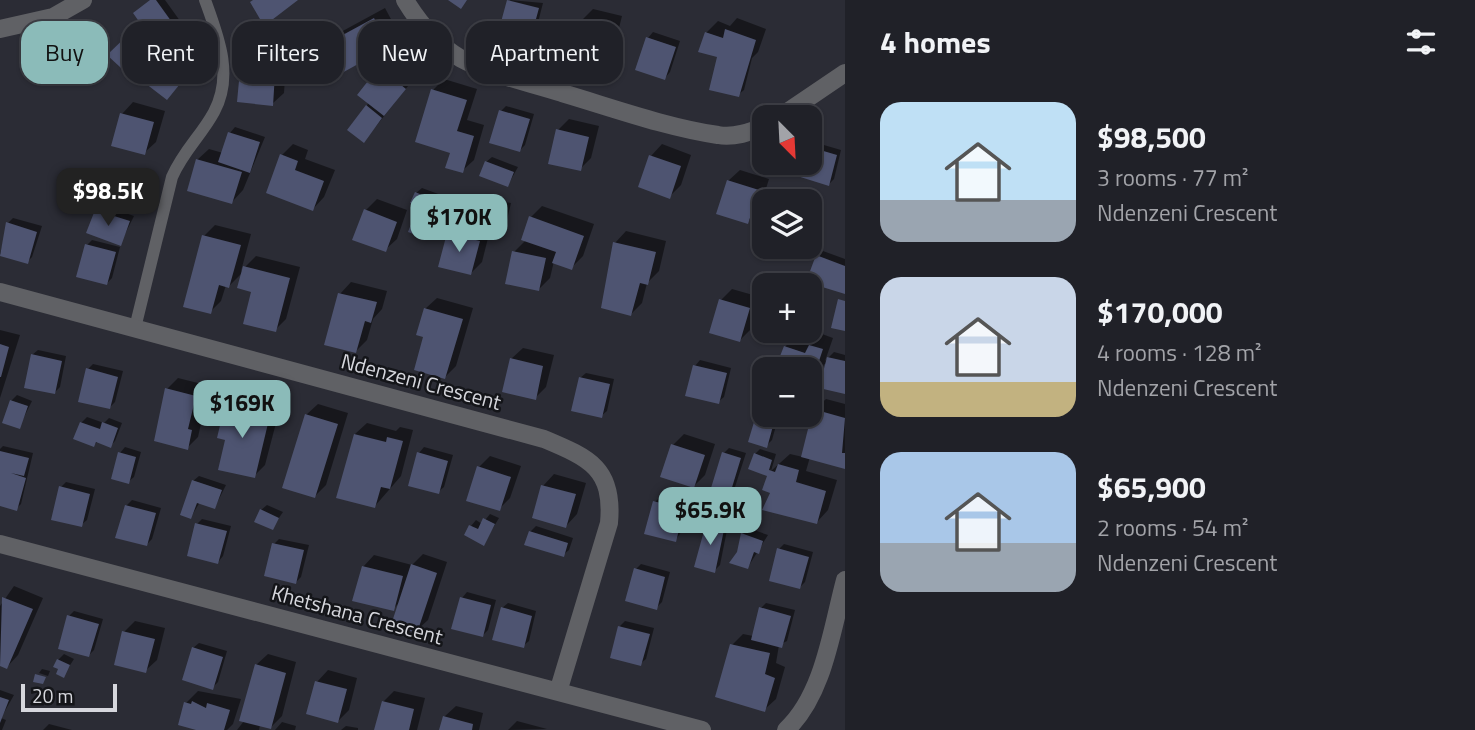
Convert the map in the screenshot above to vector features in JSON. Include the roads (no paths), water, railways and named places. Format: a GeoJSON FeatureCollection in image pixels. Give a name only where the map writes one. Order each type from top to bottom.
{"type":"FeatureCollection","features":[{"type":"Feature","properties":{"kind":"street"},"geometry":{"type":"LineString","coordinates":[[0,29],[53,17],[83,0]]}},
{"type":"Feature","properties":{"kind":"street"},"geometry":{"type":"LineString","coordinates":[[405,0],[420,24],[438,41],[460,57],[493,72],[720,136],[752,131]]}},
{"type":"Feature","properties":{"kind":"street"},"geometry":{"type":"LineString","coordinates":[[798,105],[845,73]]}},
{"type":"Feature","properties":{"kind":"street","name":"Ndenzeni Crescent"},"geometry":{"type":"LineString","coordinates":[[0,292],[544,439],[593,463],[605,480],[611,499],[609,523],[558,692]]}},
{"type":"Feature","properties":{"kind":"street","name":"Khetshana Crescent"},"geometry":{"type":"LineString","coordinates":[[0,544],[702,730]]}},
{"type":"Feature","properties":{"kind":"street"},"geometry":{"type":"LineString","coordinates":[[786,730],[801,715],[812,693],[845,580]]}},
{"type":"Feature","properties":{"kind":"lane"},"geometry":{"type":"LineString","coordinates":[[135,328],[172,177],[183,153],[214,113],[221,94],[224,72],[220,40],[205,0]]}}]}
